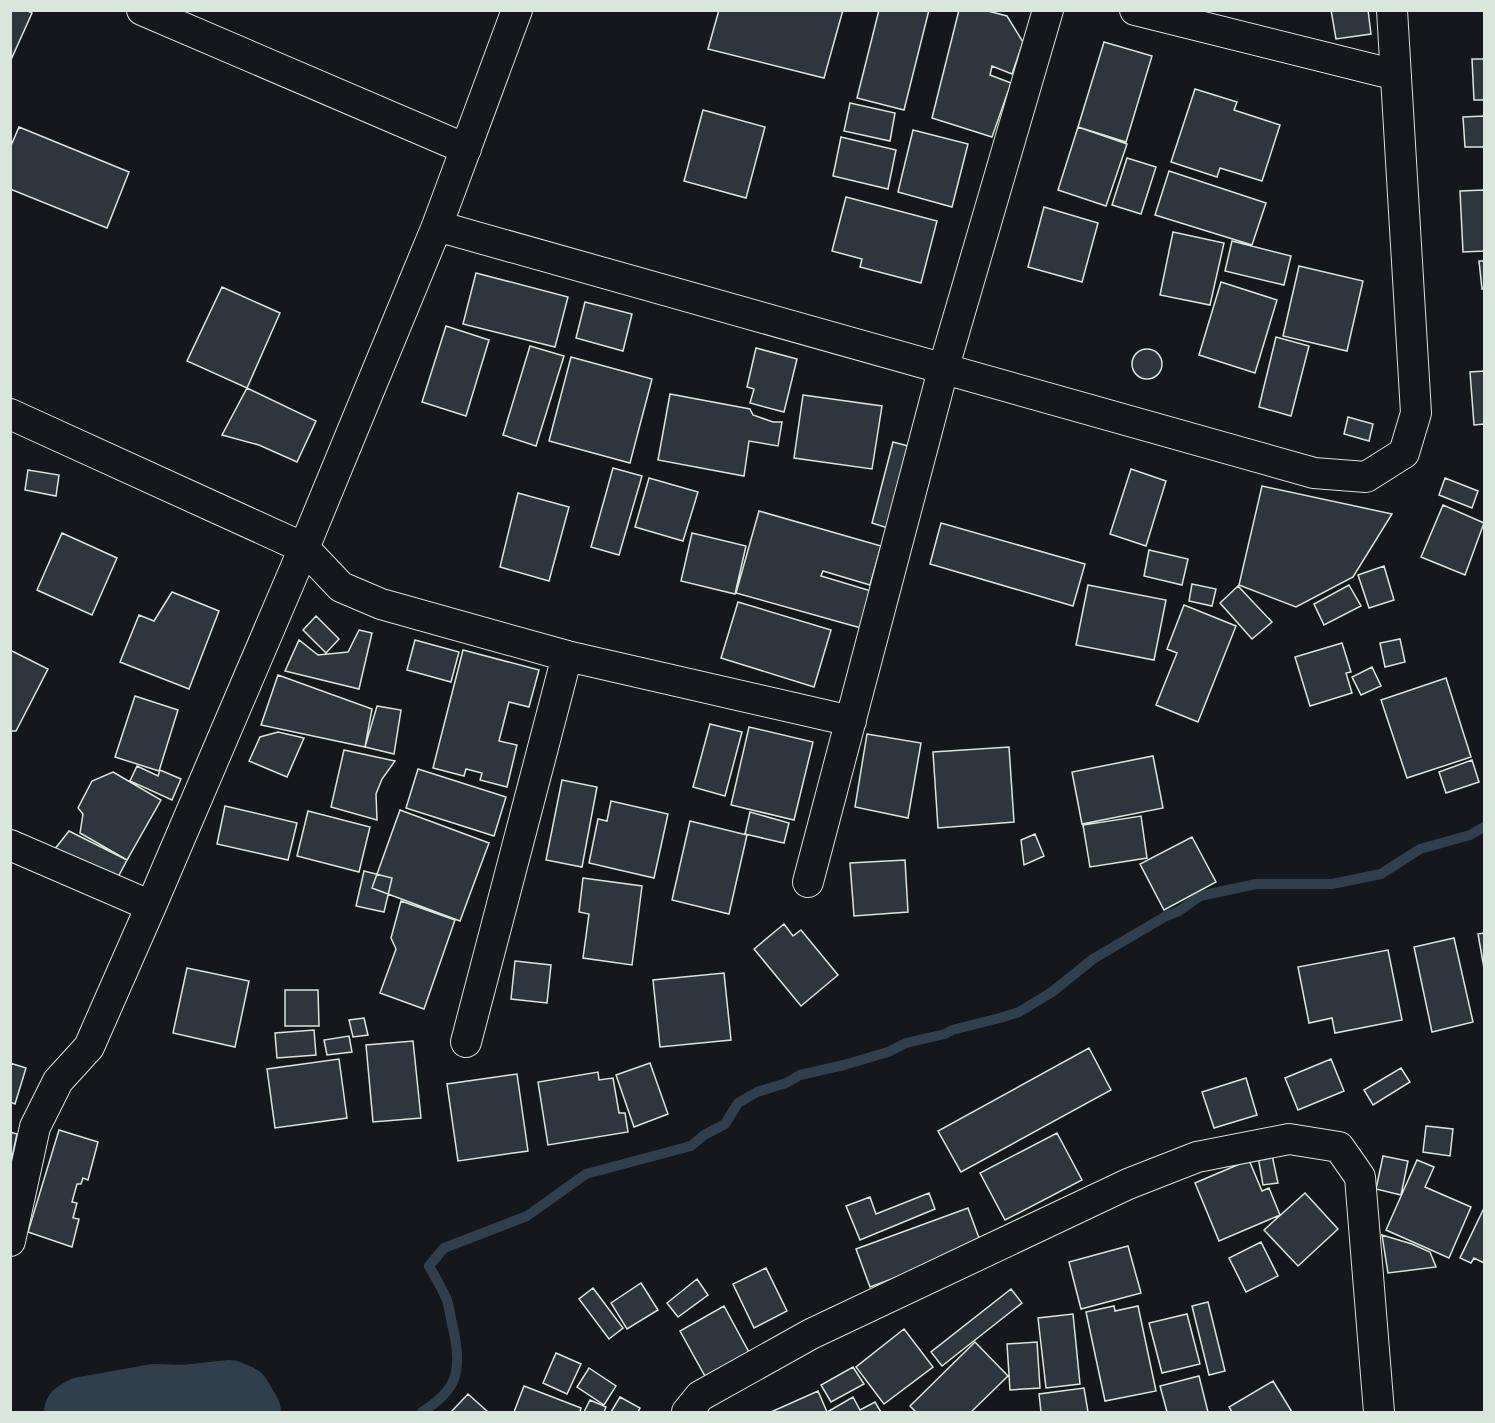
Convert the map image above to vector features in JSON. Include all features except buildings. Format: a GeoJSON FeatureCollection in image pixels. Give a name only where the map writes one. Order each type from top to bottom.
{"type":"FeatureCollection","features":[{"type":"Feature","properties":{"kind":"street"},"geometry":{"type":"LineString","coordinates":[[142,10],[466,149]]}},
{"type":"Feature","properties":{"kind":"street"},"geometry":{"type":"LineString","coordinates":[[10,1241],[35,1127],[58,1081],[89,1047],[151,906],[304,548],[437,226],[517,10]]}},
{"type":"Feature","properties":{"kind":"street"},"geometry":{"type":"LineString","coordinates":[[808,882],[943,369],[1048,10]]}},
{"type":"Feature","properties":{"kind":"street"},"geometry":{"type":"LineString","coordinates":[[1135,10],[1396,75]]}},
{"type":"Feature","properties":{"kind":"street"},"geometry":{"type":"LineString","coordinates":[[437,226],[1314,473],[1366,477],[1404,453],[1416,413],[1392,10]]}},
{"type":"Feature","properties":{"kind":"street"},"geometry":{"type":"LineString","coordinates":[[10,414],[304,548],[341,587],[381,604],[567,656],[851,721]]}},
{"type":"Feature","properties":{"kind":"street"},"geometry":{"type":"LineString","coordinates":[[466,1042],[567,656]]}},
{"type":"Feature","properties":{"kind":"street"},"geometry":{"type":"LineString","coordinates":[[10,845],[151,906]]}},
{"type":"Feature","properties":{"kind":"street"},"geometry":{"type":"LineString","coordinates":[[687,1413],[700,1396],[811,1334],[1128,1184],[1197,1157],[1288,1139],[1339,1147],[1360,1177],[1379,1413]]}},
{"type":"Feature","properties":{"kind":"waterway"},"geometry":{"type":"LineString","coordinates":[[422,1412],[450,1388],[457,1369],[456,1346],[447,1300],[429,1266],[444,1248],[527,1216],[586,1174],[691,1146],[704,1135],[725,1124],[738,1103],[757,1092],[786,1083],[800,1075],[844,1065],[888,1052],[906,1043],[1019,1012],[1052,992],[1093,959],[1166,916],[1179,911],[1200,896],[1256,884],[1332,884],[1381,874],[1420,849],[1470,835],[1484,827]]}},
{"type":"Feature","properties":{"kind":"waterway"},"geometry":{"type":"LineString","coordinates":[[74,1412],[82,1407],[154,1394],[182,1395],[229,1390],[241,1395],[251,1412]]}}]}
